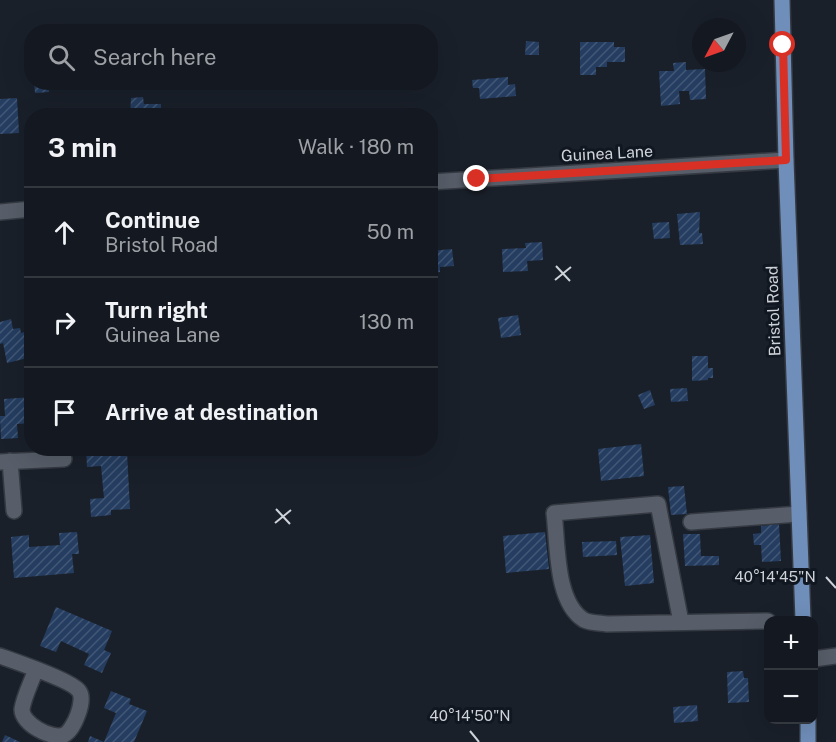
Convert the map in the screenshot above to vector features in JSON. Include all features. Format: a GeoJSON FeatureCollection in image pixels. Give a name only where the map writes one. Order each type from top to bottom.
{"type":"FeatureCollection","features":[{"type":"Feature","properties":{"kind":"main road","name":"Bristol Road"},"geometry":{"type":"LineString","coordinates":[[782,0],[803,616]]}},
{"type":"Feature","properties":{"kind":"main road"},"geometry":{"type":"LineString","coordinates":[[808,724],[808,742]]}},
{"type":"Feature","properties":{"kind":"street","name":"Guinea Lane"},"geometry":{"type":"LineString","coordinates":[[438,182],[786,160]]}},
{"type":"Feature","properties":{"kind":"street"},"geometry":{"type":"LineString","coordinates":[[0,212],[24,210]]}},
{"type":"Feature","properties":{"kind":"street"},"geometry":{"type":"LineString","coordinates":[[14,511],[5,461],[64,459]]}},
{"type":"Feature","properties":{"kind":"street"},"geometry":{"type":"LineString","coordinates":[[681,622],[658,504],[554,513],[563,592],[578,615],[586,621],[607,624],[764,621]]}},
{"type":"Feature","properties":{"kind":"street"},"geometry":{"type":"LineString","coordinates":[[691,522],[799,514]]}},
{"type":"Feature","properties":{"kind":"street"},"geometry":{"type":"LineString","coordinates":[[0,656],[36,669],[75,686],[81,692],[82,703],[71,728],[65,735],[55,736],[25,720],[22,710],[36,669]]}},
{"type":"Feature","properties":{"kind":"street"},"geometry":{"type":"LineString","coordinates":[[818,658],[836,656]]}},
{"type":"Feature","properties":{"kind":"building"},"geometry":{"type":"Polygon","coordinates":[[[526,41],[539,42],[539,55],[525,55],[526,41]]]}},
{"type":"Feature","properties":{"kind":"building"},"geometry":{"type":"Polygon","coordinates":[[[580,42],[614,42],[614,47],[625,47],[625,62],[607,62],[607,67],[596,67],[596,75],[580,75],[580,42]]]}},
{"type":"Feature","properties":{"kind":"building"},"geometry":{"type":"Polygon","coordinates":[[[686,62],[686,70],[705,72],[706,99],[690,100],[689,91],[679,91],[680,104],[661,106],[659,71],[674,71],[673,63],[686,62]]]}},
{"type":"Feature","properties":{"kind":"building"},"geometry":{"type":"Polygon","coordinates":[[[508,77],[508,85],[515,84],[516,96],[480,99],[479,88],[473,88],[472,80],[508,77]]]}},
{"type":"Feature","properties":{"kind":"building"},"geometry":{"type":"Polygon","coordinates":[[[35,90],[49,90],[49,92],[35,93],[35,90]]]}},
{"type":"Feature","properties":{"kind":"building"},"geometry":{"type":"Polygon","coordinates":[[[143,97],[144,104],[161,104],[161,108],[130,108],[131,98],[143,97]]]}},
{"type":"Feature","properties":{"kind":"building"},"geometry":{"type":"Polygon","coordinates":[[[17,98],[19,133],[0,134],[0,99],[17,98]]]}},
{"type":"Feature","properties":{"kind":"building"},"geometry":{"type":"Polygon","coordinates":[[[700,212],[699,233],[702,233],[703,244],[680,245],[677,214],[700,212]]]}},
{"type":"Feature","properties":{"kind":"building"},"geometry":{"type":"Polygon","coordinates":[[[669,222],[670,238],[654,239],[652,223],[669,222]]]}},
{"type":"Feature","properties":{"kind":"building"},"geometry":{"type":"Polygon","coordinates":[[[542,242],[543,260],[527,261],[528,271],[503,272],[502,249],[526,248],[525,243],[542,242]]]}},
{"type":"Feature","properties":{"kind":"building"},"geometry":{"type":"Polygon","coordinates":[[[452,249],[454,266],[440,267],[438,272],[438,250],[452,249]]]}},
{"type":"Feature","properties":{"kind":"building"},"geometry":{"type":"Polygon","coordinates":[[[518,315],[521,335],[501,338],[498,318],[518,315]]]}},
{"type":"Feature","properties":{"kind":"building"},"geometry":{"type":"Polygon","coordinates":[[[11,319],[13,329],[20,328],[21,333],[24,332],[24,359],[7,363],[3,343],[0,344],[0,322],[11,319]]]}},
{"type":"Feature","properties":{"kind":"building"},"geometry":{"type":"Polygon","coordinates":[[[692,356],[708,356],[708,368],[713,368],[713,378],[692,381],[692,356]]]}},
{"type":"Feature","properties":{"kind":"building"},"geometry":{"type":"Polygon","coordinates":[[[687,388],[688,401],[671,402],[670,389],[687,388]]]}},
{"type":"Feature","properties":{"kind":"building"},"geometry":{"type":"Polygon","coordinates":[[[650,390],[655,405],[644,409],[638,395],[650,390]]]}},
{"type":"Feature","properties":{"kind":"building"},"geometry":{"type":"Polygon","coordinates":[[[24,398],[24,424],[17,424],[18,438],[1,439],[0,416],[5,416],[4,399],[24,398]]]}},
{"type":"Feature","properties":{"kind":"building"},"geometry":{"type":"Polygon","coordinates":[[[641,444],[644,476],[601,481],[598,449],[641,444]]]}},
{"type":"Feature","properties":{"kind":"building"},"geometry":{"type":"Polygon","coordinates":[[[86,456],[127,456],[130,509],[111,510],[111,515],[91,517],[90,499],[104,498],[101,466],[87,467],[86,456]]]}},
{"type":"Feature","properties":{"kind":"building"},"geometry":{"type":"Polygon","coordinates":[[[684,486],[687,514],[671,515],[668,487],[684,486]]]}},
{"type":"Feature","properties":{"kind":"building"},"geometry":{"type":"Polygon","coordinates":[[[779,524],[781,561],[762,562],[761,545],[754,545],[753,534],[761,533],[761,526],[779,524]]]}},
{"type":"Feature","properties":{"kind":"building"},"geometry":{"type":"Polygon","coordinates":[[[77,532],[79,554],[72,554],[74,573],[14,578],[11,537],[29,535],[29,547],[60,545],[59,533],[77,532]]]}},
{"type":"Feature","properties":{"kind":"building"},"geometry":{"type":"Polygon","coordinates":[[[545,532],[549,569],[506,573],[503,536],[545,532]]]}},
{"type":"Feature","properties":{"kind":"building"},"geometry":{"type":"Polygon","coordinates":[[[683,534],[700,534],[701,556],[719,556],[719,565],[685,566],[683,534]]]}},
{"type":"Feature","properties":{"kind":"building"},"geometry":{"type":"Polygon","coordinates":[[[650,535],[654,583],[625,586],[620,537],[650,535]]]}},
{"type":"Feature","properties":{"kind":"building"},"geometry":{"type":"Polygon","coordinates":[[[616,541],[617,555],[583,557],[582,542],[616,541]]]}},
{"type":"Feature","properties":{"kind":"building"},"geometry":{"type":"Polygon","coordinates":[[[56,607],[112,631],[104,650],[111,653],[102,673],[84,665],[89,654],[61,641],[56,652],[40,646],[56,607]]]}},
{"type":"Feature","properties":{"kind":"building"},"geometry":{"type":"Polygon","coordinates":[[[743,671],[744,678],[748,678],[749,702],[728,703],[727,672],[743,671]]]}},
{"type":"Feature","properties":{"kind":"building"},"geometry":{"type":"Polygon","coordinates":[[[111,691],[131,699],[129,704],[147,711],[134,742],[104,742],[116,713],[104,708],[111,691]]]}},
{"type":"Feature","properties":{"kind":"building"},"geometry":{"type":"Polygon","coordinates":[[[697,705],[698,721],[674,723],[673,707],[697,705]]]}},
{"type":"Feature","properties":{"kind":"building"},"geometry":{"type":"Polygon","coordinates":[[[5,735],[20,742],[2,742],[5,735]]]}},
{"type":"Feature","properties":{"kind":"building"},"geometry":{"type":"Polygon","coordinates":[[[90,736],[104,742],[88,742],[90,736]]]}},
{"type":"Feature","properties":{"kind":"route"},"geometry":{"type":"LineString","coordinates":[[477,179],[786,160],[783,45]]}}]}
